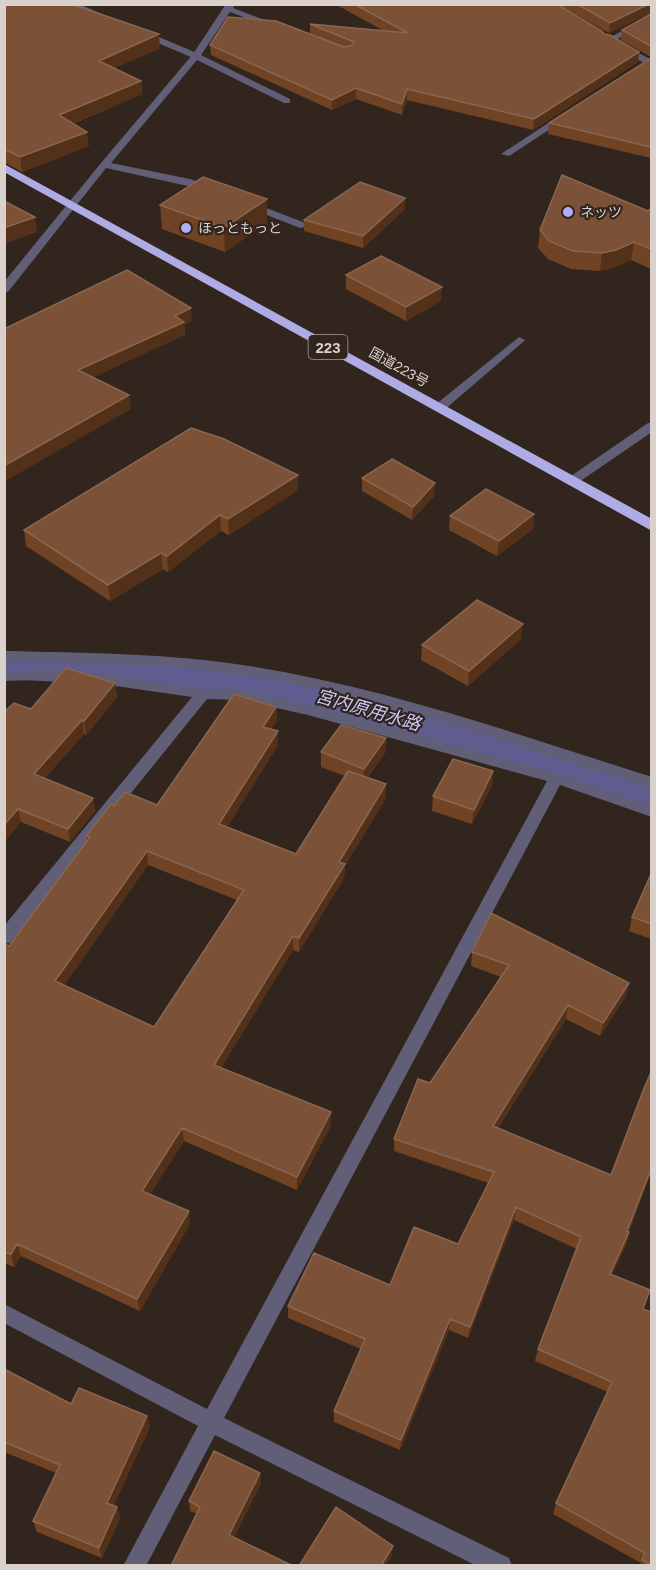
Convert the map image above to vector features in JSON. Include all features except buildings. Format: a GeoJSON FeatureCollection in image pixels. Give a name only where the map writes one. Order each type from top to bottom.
{"type":"FeatureCollection","features":[{"type":"Feature","properties":{"kind":"highway","name":"国道223号"},"geometry":{"type":"LineString","coordinates":[[4,166],[651,526]]}},
{"type":"Feature","properties":{"kind":"street"},"geometry":{"type":"LineString","coordinates":[[70,4],[122,24]]}},
{"type":"Feature","properties":{"kind":"street"},"geometry":{"type":"LineString","coordinates":[[4,290],[104,165],[196,56],[229,7],[282,29]]}},
{"type":"Feature","properties":{"kind":"street"},"geometry":{"type":"LineString","coordinates":[[650,63],[603,38],[651,17]]}},
{"type":"Feature","properties":{"kind":"street"},"geometry":{"type":"LineString","coordinates":[[132,29],[196,56],[287,101]]}},
{"type":"Feature","properties":{"kind":"street"},"geometry":{"type":"LineString","coordinates":[[639,68],[650,63]]}},
{"type":"Feature","properties":{"kind":"street"},"geometry":{"type":"LineString","coordinates":[[506,154],[573,111]]}},
{"type":"Feature","properties":{"kind":"street"},"geometry":{"type":"LineString","coordinates":[[104,165],[190,182],[221,194]]}},
{"type":"Feature","properties":{"kind":"street"},"geometry":{"type":"LineString","coordinates":[[242,202],[304,226]]}},
{"type":"Feature","properties":{"kind":"street"},"geometry":{"type":"LineString","coordinates":[[439,408],[519,340]]}},
{"type":"Feature","properties":{"kind":"street"},"geometry":{"type":"LineString","coordinates":[[572,481],[651,426]]}},
{"type":"Feature","properties":{"kind":"street"},"geometry":{"type":"LineString","coordinates":[[4,656],[190,663],[281,677],[387,700],[651,783]]}},
{"type":"Feature","properties":{"kind":"street"},"geometry":{"type":"LineString","coordinates":[[4,675],[67,674],[203,693],[241,695],[309,710],[556,778],[651,812]]}},
{"type":"Feature","properties":{"kind":"street"},"geometry":{"type":"LineString","coordinates":[[4,938],[203,693]]}},
{"type":"Feature","properties":{"kind":"street"},"geometry":{"type":"LineString","coordinates":[[134,1566],[556,778]]}},
{"type":"Feature","properties":{"kind":"street"},"geometry":{"type":"LineString","coordinates":[[4,1313],[210,1422],[501,1566]]}},
{"type":"Feature","properties":{"kind":"waterway","name":"宮内原用水路"},"geometry":{"type":"LineString","coordinates":[[4,665],[140,672],[242,682],[319,694],[652,796]]}},
{"type":"Feature","properties":{"kind":"place","name":"ネッツ"},"geometry":{"type":"Point","coordinates":[568,212]}},
{"type":"Feature","properties":{"kind":"place","name":"ほっともっと"},"geometry":{"type":"Point","coordinates":[186,228]}}]}
